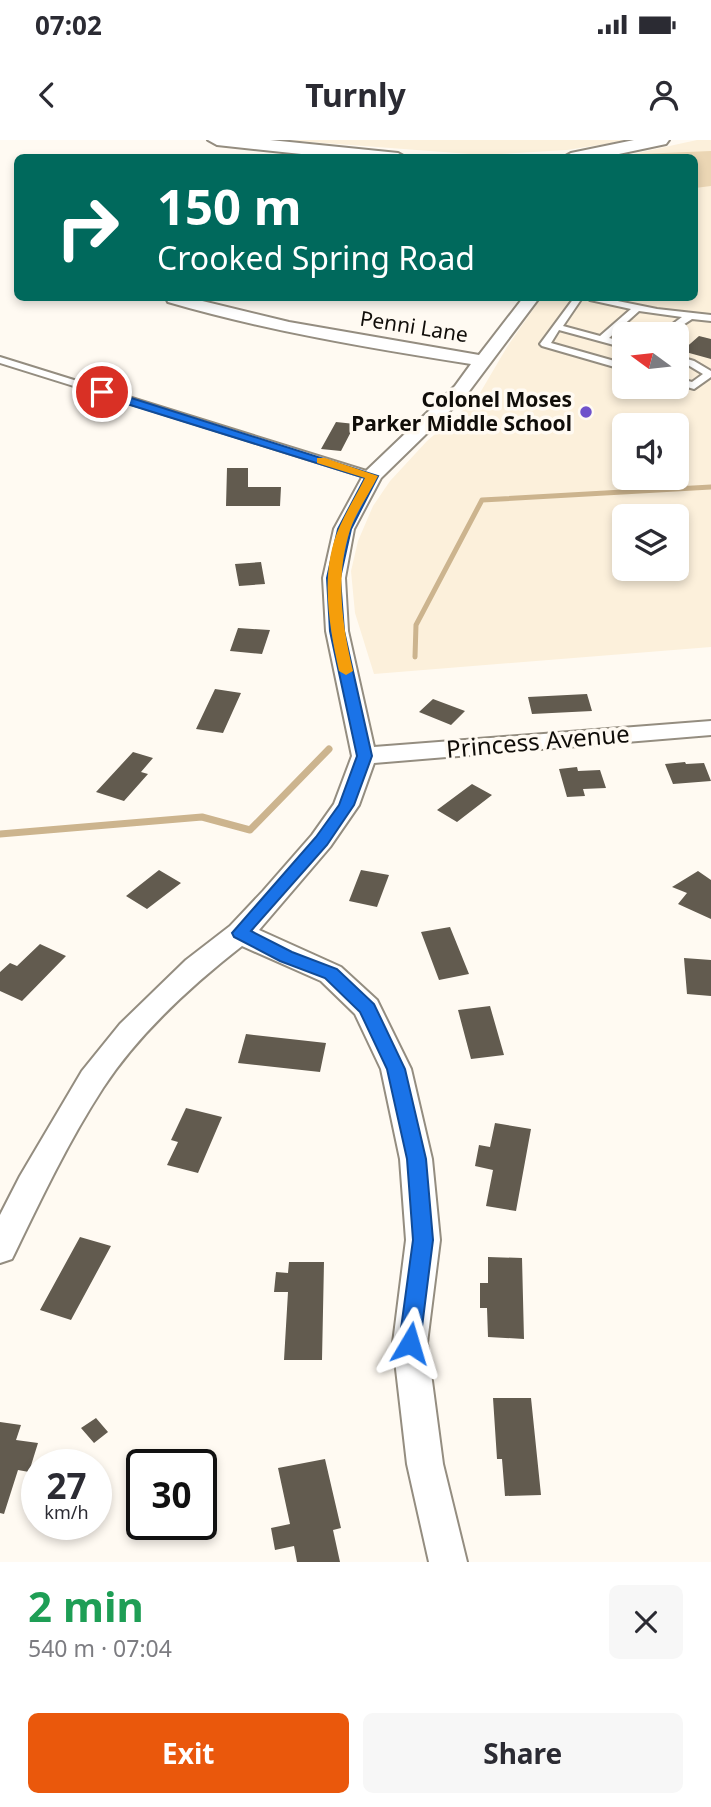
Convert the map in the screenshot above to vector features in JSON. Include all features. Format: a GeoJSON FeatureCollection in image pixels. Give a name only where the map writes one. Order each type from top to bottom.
{"type":"FeatureCollection","features":[{"type":"Feature","properties":{"kind":"street"},"geometry":{"type":"LineString","coordinates":[[217,140],[358,154]]}},
{"type":"Feature","properties":{"kind":"street"},"geometry":{"type":"LineString","coordinates":[[591,154],[660,140]]}},
{"type":"Feature","properties":{"kind":"street","name":"Penni Lane"},"geometry":{"type":"LineString","coordinates":[[184,301],[288,329],[483,361]]}},
{"type":"Feature","properties":{"kind":"street"},"geometry":{"type":"LineString","coordinates":[[0,1249],[31,1185],[93,1079],[139,1022],[196,967],[240,933],[321,841],[346,805],[364,756],[337,631],[334,578],[344,529],[372,476],[461,390],[529,301]]}},
{"type":"Feature","properties":{"kind":"street","name":"Princess Avenue"},"geometry":{"type":"LineString","coordinates":[[364,756],[711,728]]}},
{"type":"Feature","properties":{"kind":"street"},"geometry":{"type":"LineString","coordinates":[[240,933],[331,974],[367,1008],[396,1069],[416,1159],[423,1240],[410,1343],[425,1464],[448,1562]]}},
{"type":"Feature","properties":{"kind":"lane"},"geometry":{"type":"LineString","coordinates":[[576,301],[545,344],[612,363]]}},
{"type":"Feature","properties":{"kind":"lane"},"geometry":{"type":"LineString","coordinates":[[606,301],[690,317],[711,318]]}},
{"type":"Feature","properties":{"kind":"lane"},"geometry":{"type":"LineString","coordinates":[[603,339],[637,308]]}},
{"type":"Feature","properties":{"kind":"lane"},"geometry":{"type":"LineString","coordinates":[[682,322],[690,317]]}},
{"type":"Feature","properties":{"kind":"lane"},"geometry":{"type":"LineString","coordinates":[[557,327],[612,341]]}},
{"type":"Feature","properties":{"kind":"lane"},"geometry":{"type":"LineString","coordinates":[[0,360],[372,476]]}},
{"type":"Feature","properties":{"kind":"lane"},"geometry":{"type":"LineString","coordinates":[[690,363],[709,374],[694,386],[690,385]]}},
{"type":"Feature","properties":{"kind":"shaded area"},"geometry":{"type":"Polygon","coordinates":[[[284,140],[631,140],[567,150],[470,154],[284,140]]]}},
{"type":"Feature","properties":{"kind":"shaded area","name":"Colonel Moses Parker Middle School"},"geometry":{"type":"Polygon","coordinates":[[[697,140],[711,140],[711,647],[374,674],[355,613],[351,571],[358,541],[373,506],[390,481],[427,441],[477,398],[507,347],[539,301],[698,301],[698,154],[633,154],[697,140]]]}},
{"type":"Feature","properties":{"kind":"shaded area"},"geometry":{"type":"Polygon","coordinates":[[[711,151],[711,186],[698,188],[698,154],[639,154],[711,151]]]}},
{"type":"Feature","properties":{"kind":"building"},"geometry":{"type":"Polygon","coordinates":[[[699,336],[711,339],[711,359],[690,353],[690,344],[699,336]]]}},
{"type":"Feature","properties":{"kind":"building"},"geometry":{"type":"Polygon","coordinates":[[[336,422],[355,424],[341,451],[321,449],[336,422]]]}},
{"type":"Feature","properties":{"kind":"building"},"geometry":{"type":"Polygon","coordinates":[[[227,468],[248,468],[248,487],[281,487],[280,506],[226,506],[227,468]]]}},
{"type":"Feature","properties":{"kind":"building"},"geometry":{"type":"Polygon","coordinates":[[[261,562],[265,584],[239,586],[235,564],[261,562]]]}},
{"type":"Feature","properties":{"kind":"building"},"geometry":{"type":"Polygon","coordinates":[[[238,628],[270,630],[262,654],[230,651],[238,628]]]}},
{"type":"Feature","properties":{"kind":"building"},"geometry":{"type":"Polygon","coordinates":[[[215,689],[241,693],[223,733],[196,729],[215,689]]]}},
{"type":"Feature","properties":{"kind":"building"},"geometry":{"type":"Polygon","coordinates":[[[587,694],[592,711],[532,714],[528,697],[587,694]]]}},
{"type":"Feature","properties":{"kind":"building"},"geometry":{"type":"Polygon","coordinates":[[[433,699],[465,711],[451,725],[419,712],[433,699]]]}},
{"type":"Feature","properties":{"kind":"building"},"geometry":{"type":"Polygon","coordinates":[[[133,752],[153,758],[141,772],[148,774],[124,801],[96,792],[133,752]]]}},
{"type":"Feature","properties":{"kind":"building"},"geometry":{"type":"Polygon","coordinates":[[[704,763],[711,781],[673,784],[665,764],[704,763]]]}},
{"type":"Feature","properties":{"kind":"building"},"geometry":{"type":"Polygon","coordinates":[[[577,767],[578,771],[600,770],[606,788],[583,789],[585,796],[567,797],[559,769],[577,767]]]}},
{"type":"Feature","properties":{"kind":"building"},"geometry":{"type":"Polygon","coordinates":[[[472,784],[492,795],[457,822],[437,810],[472,784]]]}},
{"type":"Feature","properties":{"kind":"building"},"geometry":{"type":"Polygon","coordinates":[[[159,870],[181,883],[147,909],[126,896],[159,870]]]}},
{"type":"Feature","properties":{"kind":"building"},"geometry":{"type":"Polygon","coordinates":[[[361,870],[389,875],[377,907],[349,901],[361,870]]]}},
{"type":"Feature","properties":{"kind":"building"},"geometry":{"type":"Polygon","coordinates":[[[698,871],[711,880],[711,919],[678,904],[687,893],[672,887],[698,871]]]}},
{"type":"Feature","properties":{"kind":"building"},"geometry":{"type":"Polygon","coordinates":[[[450,927],[469,974],[439,980],[421,932],[450,927]]]}},
{"type":"Feature","properties":{"kind":"building"},"geometry":{"type":"Polygon","coordinates":[[[40,944],[66,956],[22,1001],[0,991],[0,972],[10,963],[17,966],[40,944]]]}},
{"type":"Feature","properties":{"kind":"building"},"geometry":{"type":"Polygon","coordinates":[[[684,958],[711,960],[711,996],[687,994],[684,958]]]}},
{"type":"Feature","properties":{"kind":"building"},"geometry":{"type":"Polygon","coordinates":[[[490,1006],[504,1055],[471,1059],[458,1010],[490,1006]]]}},
{"type":"Feature","properties":{"kind":"building"},"geometry":{"type":"Polygon","coordinates":[[[246,1034],[326,1043],[320,1072],[238,1063],[246,1034]]]}},
{"type":"Feature","properties":{"kind":"building"},"geometry":{"type":"Polygon","coordinates":[[[186,1108],[222,1117],[198,1173],[167,1165],[178,1142],[171,1140],[186,1108]]]}},
{"type":"Feature","properties":{"kind":"building"},"geometry":{"type":"Polygon","coordinates":[[[495,1123],[531,1129],[516,1211],[486,1206],[493,1170],[475,1166],[479,1145],[490,1147],[495,1123]]]}},
{"type":"Feature","properties":{"kind":"building"},"geometry":{"type":"Polygon","coordinates":[[[80,1237],[111,1246],[71,1320],[40,1310],[80,1237]]]}},
{"type":"Feature","properties":{"kind":"building"},"geometry":{"type":"Polygon","coordinates":[[[488,1257],[522,1258],[524,1339],[488,1337],[487,1308],[480,1308],[480,1283],[488,1283],[488,1257]]]}},
{"type":"Feature","properties":{"kind":"building"},"geometry":{"type":"Polygon","coordinates":[[[289,1262],[324,1262],[322,1360],[284,1360],[288,1292],[274,1292],[276,1272],[288,1273],[289,1262]]]}},
{"type":"Feature","properties":{"kind":"building"},"geometry":{"type":"Polygon","coordinates":[[[493,1398],[531,1398],[541,1495],[505,1496],[502,1459],[497,1459],[493,1398]]]}},
{"type":"Feature","properties":{"kind":"building"},"geometry":{"type":"Polygon","coordinates":[[[96,1418],[108,1432],[94,1443],[81,1428],[96,1418]]]}},
{"type":"Feature","properties":{"kind":"building"},"geometry":{"type":"Polygon","coordinates":[[[0,1422],[21,1425],[16,1440],[38,1443],[36,1449],[21,1449],[21,1471],[18,1470],[4,1514],[0,1513],[0,1422]]]}},
{"type":"Feature","properties":{"kind":"building"},"geometry":{"type":"Polygon","coordinates":[[[325,1459],[341,1528],[333,1530],[340,1562],[297,1562],[294,1546],[275,1550],[271,1528],[290,1524],[278,1468],[325,1459]]]}},
{"type":"Feature","properties":{"kind":"waterway"},"geometry":{"type":"LineString","coordinates":[[415,657],[416,625],[482,500],[711,487]]}},
{"type":"Feature","properties":{"kind":"waterway"},"geometry":{"type":"LineString","coordinates":[[0,834],[202,817],[250,830],[329,749]]}},
{"type":"Feature","properties":{"kind":"slow traffic"},"geometry":{"type":"LineString","coordinates":[[321,461],[372,476],[344,529],[334,578],[337,631],[346,671]]}},
{"type":"Feature","properties":{"kind":"place","name":"Colonel Moses Parker Middle School"},"geometry":{"type":"Point","coordinates":[586,412]}},
{"type":"Feature","properties":{"kind":"route"},"geometry":{"type":"LineString","coordinates":[[102,392],[372,476],[344,529],[334,578],[337,631],[364,756],[346,805],[321,841],[240,933],[331,974],[367,1008],[396,1069],[416,1159],[423,1240],[410,1343]]}}]}
